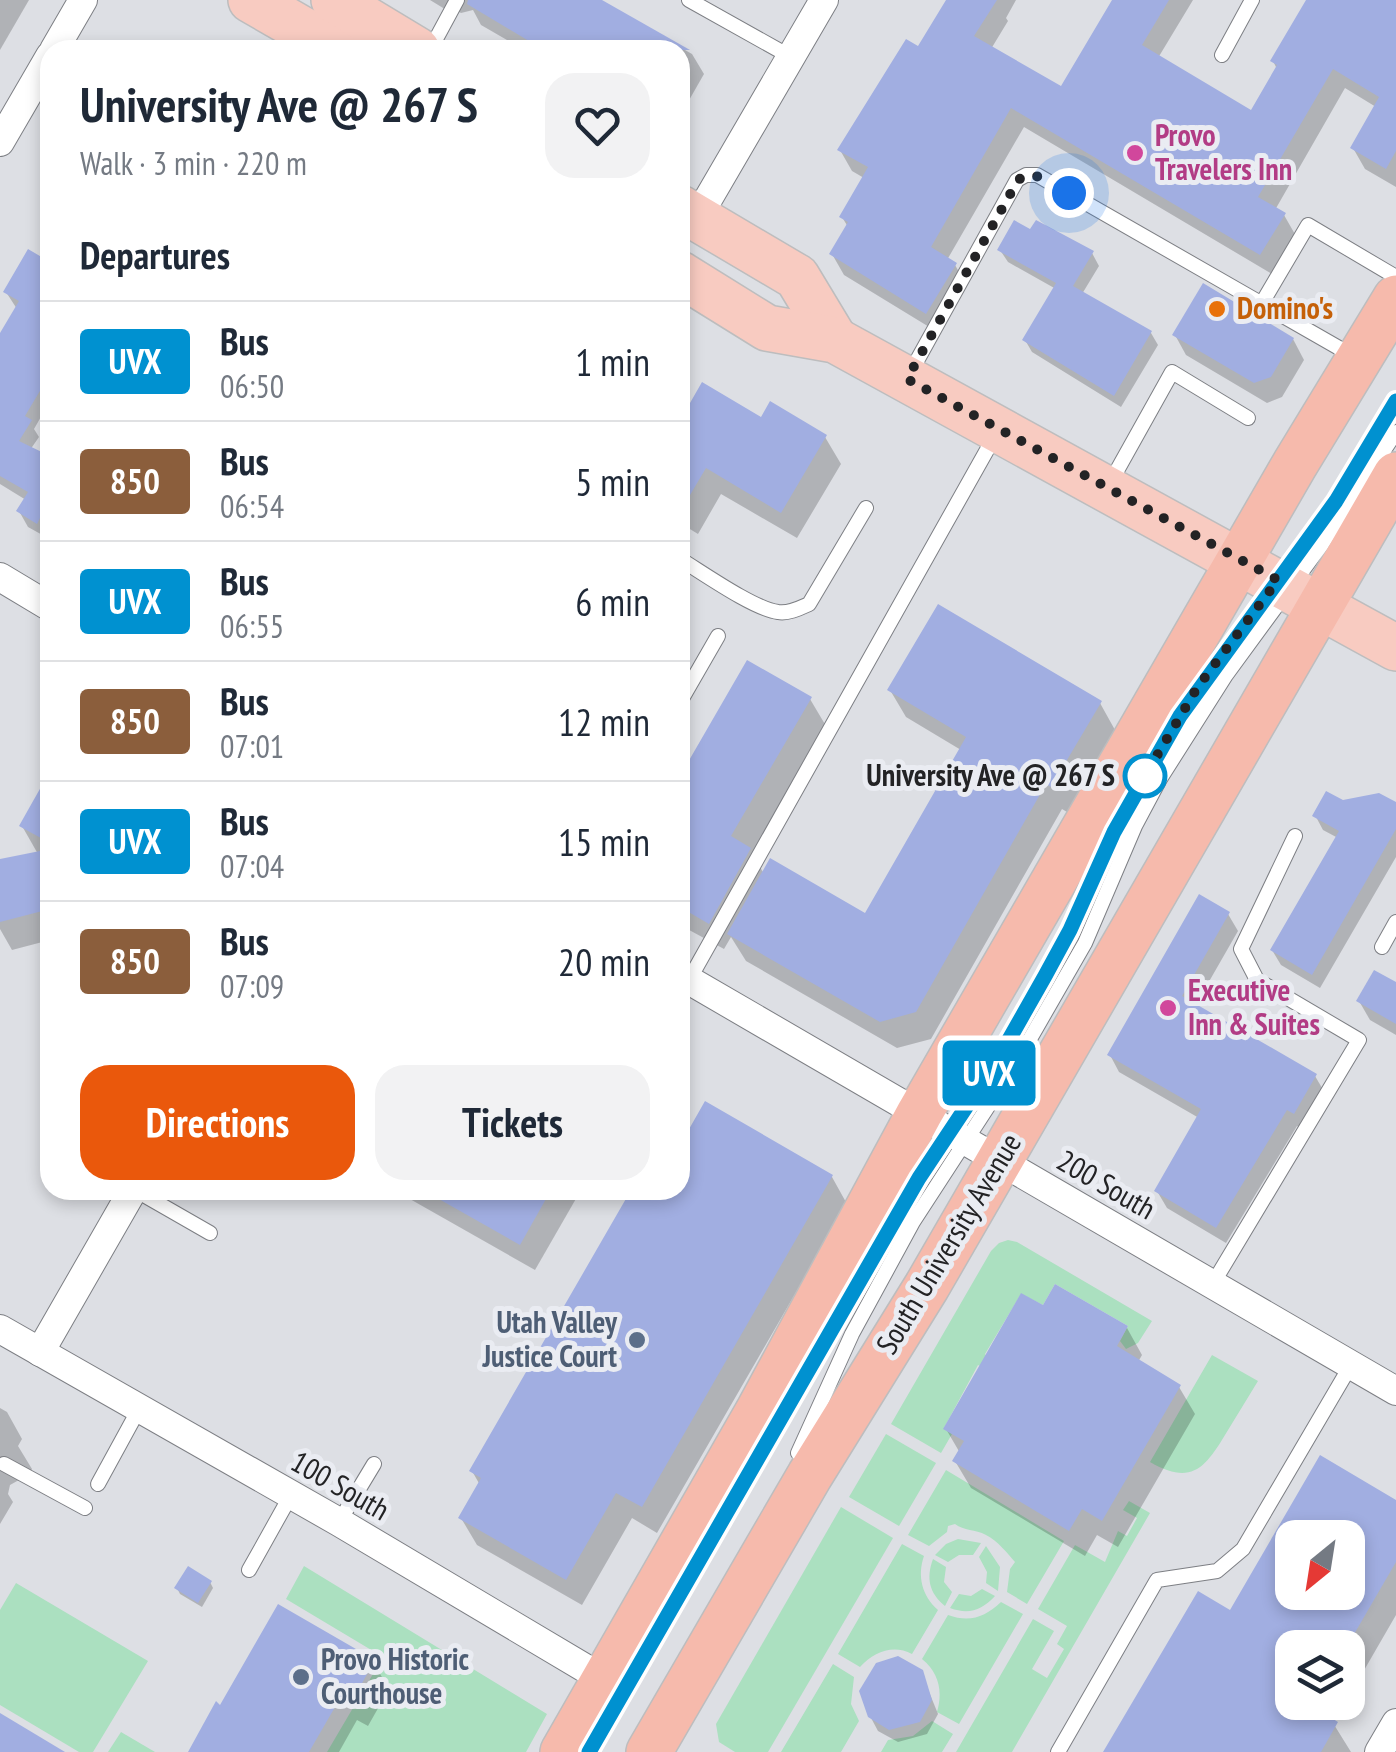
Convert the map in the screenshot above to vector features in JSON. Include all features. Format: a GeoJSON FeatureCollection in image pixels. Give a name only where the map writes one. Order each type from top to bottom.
{"type":"FeatureCollection","features":[{"type":"Feature","properties":{"kind":"highway","name":"South University Avenue"},"geometry":{"type":"LineString","coordinates":[[563,1752],[759,1410],[958,1137],[1282,583],[1358,359],[1396,298]]}},
{"type":"Feature","properties":{"kind":"highway","name":"South University Avenue"},"geometry":{"type":"LineString","coordinates":[[649,1752],[801,1491],[927,1286],[958,1137],[1282,583],[1396,475]]}},
{"type":"Feature","properties":{"kind":"main road"},"geometry":{"type":"LineString","coordinates":[[252,0],[321,40]]}},
{"type":"Feature","properties":{"kind":"main road"},"geometry":{"type":"LineString","coordinates":[[334,0],[400,40]]}},
{"type":"Feature","properties":{"kind":"main road"},"geometry":{"type":"LineString","coordinates":[[690,214],[797,277],[835,340]]}},
{"type":"Feature","properties":{"kind":"main road"},"geometry":{"type":"LineString","coordinates":[[690,280],[767,328],[835,340],[1396,648]]}},
{"type":"Feature","properties":{"kind":"street"},"geometry":{"type":"LineString","coordinates":[[60,40],[83,0]]}},
{"type":"Feature","properties":{"kind":"street"},"geometry":{"type":"LineString","coordinates":[[690,210],[824,0]]}},
{"type":"Feature","properties":{"kind":"street"},"geometry":{"type":"LineString","coordinates":[[0,142],[40,74]]}},
{"type":"Feature","properties":{"kind":"street"},"geometry":{"type":"LineString","coordinates":[[0,578],[40,601]]}},
{"type":"Feature","properties":{"kind":"street","name":"200 South"},"geometry":{"type":"LineString","coordinates":[[690,988],[958,1137],[1396,1391]]}},
{"type":"Feature","properties":{"kind":"street"},"geometry":{"type":"LineString","coordinates":[[40,1352],[128,1200]]}},
{"type":"Feature","properties":{"kind":"street","name":"100 South"},"geometry":{"type":"LineString","coordinates":[[0,1329],[339,1522],[605,1680]]}},
{"type":"Feature","properties":{"kind":"street"},"geometry":{"type":"LineString","coordinates":[[1379,1752],[1396,1723]]}},
{"type":"Feature","properties":{"kind":"lane"},"geometry":{"type":"LineString","coordinates":[[436,40],[458,0]]}},
{"type":"Feature","properties":{"kind":"lane"},"geometry":{"type":"LineString","coordinates":[[688,0],[790,57]]}},
{"type":"Feature","properties":{"kind":"lane"},"geometry":{"type":"LineString","coordinates":[[1222,54],[1252,0]]}},
{"type":"Feature","properties":{"kind":"lane"},"geometry":{"type":"LineString","coordinates":[[907,379],[1018,180],[1026,174],[1037,175],[1358,359]]}},
{"type":"Feature","properties":{"kind":"lane"},"geometry":{"type":"LineString","coordinates":[[1262,303],[1308,225],[1396,277]]}},
{"type":"Feature","properties":{"kind":"lane"},"geometry":{"type":"LineString","coordinates":[[1108,488],[1172,372],[1248,418]]}},
{"type":"Feature","properties":{"kind":"lane"},"geometry":{"type":"LineString","coordinates":[[1282,583],[1396,401]]}},
{"type":"Feature","properties":{"kind":"lane"},"geometry":{"type":"LineString","coordinates":[[690,972],[998,429]]}},
{"type":"Feature","properties":{"kind":"lane"},"geometry":{"type":"LineString","coordinates":[[1282,583],[1363,485],[1396,432]]}},
{"type":"Feature","properties":{"kind":"lane"},"geometry":{"type":"LineString","coordinates":[[690,565],[760,605],[780,613],[795,610],[808,604],[866,508]]}},
{"type":"Feature","properties":{"kind":"lane"},"geometry":{"type":"LineString","coordinates":[[690,685],[718,636]]}},
{"type":"Feature","properties":{"kind":"lane"},"geometry":{"type":"LineString","coordinates":[[1212,1285],[1359,1040],[1257,980],[1241,949],[1294,836]]}},
{"type":"Feature","properties":{"kind":"lane"},"geometry":{"type":"LineString","coordinates":[[1382,947],[1396,922]]}},
{"type":"Feature","properties":{"kind":"lane"},"geometry":{"type":"LineString","coordinates":[[790,1469],[867,1304],[958,1137]]}},
{"type":"Feature","properties":{"kind":"lane"},"geometry":{"type":"LineString","coordinates":[[589,1752],[886,1235],[958,1137]]}},
{"type":"Feature","properties":{"kind":"lane"},"geometry":{"type":"LineString","coordinates":[[152,1200],[210,1233]]}},
{"type":"Feature","properties":{"kind":"lane"},"geometry":{"type":"LineString","coordinates":[[1058,1752],[1158,1580],[1218,1571],[1243,1550],[1352,1365]]}},
{"type":"Feature","properties":{"kind":"lane"},"geometry":{"type":"LineString","coordinates":[[98,1484],[140,1409]]}},
{"type":"Feature","properties":{"kind":"lane"},"geometry":{"type":"LineString","coordinates":[[4,1464],[86,1508]]}},
{"type":"Feature","properties":{"kind":"lane"},"geometry":{"type":"LineString","coordinates":[[339,1522],[374,1464]]}},
{"type":"Feature","properties":{"kind":"lane"},"geometry":{"type":"LineString","coordinates":[[249,1570],[291,1496]]}},
{"type":"Feature","properties":{"kind":"green space"},"geometry":{"type":"Polygon","coordinates":[[[1008,1240],[1152,1321],[1138,1343],[1126,1349],[1120,1341],[1128,1326],[1055,1284],[1043,1305],[1021,1294],[985,1354],[999,1376],[978,1365],[944,1428],[952,1434],[941,1453],[891,1424],[991,1251],[1008,1240]]]}},
{"type":"Feature","properties":{"kind":"green space"},"geometry":{"type":"Polygon","coordinates":[[[1212,1355],[1258,1381],[1203,1465],[1186,1473],[1164,1469],[1150,1462],[1212,1355]]]}},
{"type":"Feature","properties":{"kind":"green space"},"geometry":{"type":"Polygon","coordinates":[[[886,1434],[936,1463],[899,1526],[849,1497],[886,1434]]]}},
{"type":"Feature","properties":{"kind":"green space"},"geometry":{"type":"Polygon","coordinates":[[[946,1470],[1064,1541],[1027,1604],[1007,1592],[1010,1569],[1015,1562],[982,1533],[955,1524],[929,1546],[908,1535],[946,1470]]]}},
{"type":"Feature","properties":{"kind":"green space"},"geometry":{"type":"Polygon","coordinates":[[[1129,1501],[1150,1513],[1012,1752],[956,1752],[1033,1619],[1054,1631],[1032,1669],[1047,1678],[1064,1649],[1057,1644],[1067,1626],[1038,1609],[1075,1545],[1105,1562],[1118,1531],[1127,1536],[1137,1518],[1123,1510],[1129,1501]]]}},
{"type":"Feature","properties":{"kind":"green space"},"geometry":{"type":"Polygon","coordinates":[[[841,1507],[893,1538],[768,1752],[735,1752],[719,1742],[716,1724],[841,1507]]]}},
{"type":"Feature","properties":{"kind":"green space"},"geometry":{"type":"Polygon","coordinates":[[[958,1539],[981,1543],[973,1555],[959,1555],[948,1562],[935,1555],[946,1544],[958,1539]]]}},
{"type":"Feature","properties":{"kind":"green space"},"geometry":{"type":"Polygon","coordinates":[[[902,1544],[924,1556],[922,1585],[938,1610],[912,1654],[884,1651],[860,1667],[838,1654],[902,1544]]]}},
{"type":"Feature","properties":{"kind":"green space"},"geometry":{"type":"Polygon","coordinates":[[[986,1546],[1000,1567],[998,1591],[986,1583],[987,1572],[979,1557],[986,1546]]]}},
{"type":"Feature","properties":{"kind":"green space"},"geometry":{"type":"Polygon","coordinates":[[[933,1559],[946,1567],[944,1582],[952,1592],[945,1606],[930,1585],[933,1559]]]}},
{"type":"Feature","properties":{"kind":"green space"},"geometry":{"type":"Polygon","coordinates":[[[304,1566],[547,1714],[526,1752],[327,1752],[383,1657],[286,1599],[304,1566]]]}},
{"type":"Feature","properties":{"kind":"green space"},"geometry":{"type":"Polygon","coordinates":[[[16,1583],[148,1661],[93,1752],[79,1752],[0,1705],[0,1610],[16,1583]]]}},
{"type":"Feature","properties":{"kind":"green space"},"geometry":{"type":"Polygon","coordinates":[[[982,1589],[995,1596],[980,1608],[950,1608],[959,1594],[971,1596],[982,1589]]]}},
{"type":"Feature","properties":{"kind":"green space"},"geometry":{"type":"Polygon","coordinates":[[[1001,1602],[1023,1614],[959,1724],[937,1712],[938,1683],[922,1659],[948,1615],[977,1617],[1001,1602]]]}},
{"type":"Feature","properties":{"kind":"green space"},"geometry":{"type":"Polygon","coordinates":[[[833,1664],[854,1677],[851,1704],[859,1721],[841,1752],[781,1752],[833,1664]]]}},
{"type":"Feature","properties":{"kind":"green space"},"geometry":{"type":"Polygon","coordinates":[[[932,1721],[953,1734],[942,1752],[881,1752],[888,1740],[913,1736],[932,1721]]]}},
{"type":"Feature","properties":{"kind":"green space"},"geometry":{"type":"Polygon","coordinates":[[[121,1732],[155,1752],[108,1752],[121,1732]]]}},
{"type":"Feature","properties":{"kind":"building"},"geometry":{"type":"Polygon","coordinates":[[[468,0],[602,0],[672,40],[527,40],[467,4],[468,0]]]}},
{"type":"Feature","properties":{"kind":"building"},"geometry":{"type":"Polygon","coordinates":[[[946,0],[997,0],[974,36],[1061,86],[1112,0],[1169,0],[1142,45],[1251,110],[1277,65],[1270,61],[1306,0],[1396,0],[1396,151],[1386,169],[1350,148],[1379,97],[1333,69],[1258,197],[1286,213],[1260,255],[1011,108],[931,247],[957,263],[926,314],[829,254],[848,222],[839,217],[868,167],[837,150],[906,39],[918,46],[946,0]]]}},
{"type":"Feature","properties":{"kind":"building"},"geometry":{"type":"Polygon","coordinates":[[[1014,220],[1030,229],[1036,220],[1094,251],[1073,286],[1152,331],[1114,396],[1022,340],[1056,283],[997,250],[1014,220]]]}},
{"type":"Feature","properties":{"kind":"building"},"geometry":{"type":"Polygon","coordinates":[[[28,249],[40,256],[40,391],[25,416],[32,420],[19,441],[40,451],[37,524],[16,511],[28,492],[0,476],[0,333],[19,301],[3,292],[28,249]]]}},
{"type":"Feature","properties":{"kind":"building","name":"Domino's"},"geometry":{"type":"Polygon","coordinates":[[[1203,283],[1294,338],[1271,377],[1254,383],[1172,335],[1203,283]]]}},
{"type":"Feature","properties":{"kind":"building"},"geometry":{"type":"Polygon","coordinates":[[[702,382],[761,417],[770,401],[827,435],[781,513],[706,468],[690,495],[690,403],[702,382]]]}},
{"type":"Feature","properties":{"kind":"building"},"geometry":{"type":"Polygon","coordinates":[[[938,604],[1102,701],[1051,787],[1046,784],[916,1012],[880,1022],[727,934],[770,858],[865,913],[966,737],[887,690],[938,604]]]}},
{"type":"Feature","properties":{"kind":"building"},"geometry":{"type":"Polygon","coordinates":[[[747,660],[812,697],[731,836],[751,848],[709,924],[690,913],[690,759],[747,660]]]}},
{"type":"Feature","properties":{"kind":"building"},"geometry":{"type":"Polygon","coordinates":[[[40,789],[40,838],[19,826],[40,789]]]}},
{"type":"Feature","properties":{"kind":"building","name":"Executive Inn & Suites"},"geometry":{"type":"Polygon","coordinates":[[[1326,791],[1343,800],[1379,793],[1396,802],[1396,829],[1312,975],[1270,950],[1339,831],[1312,816],[1326,791]]]}},
{"type":"Feature","properties":{"kind":"building"},"geometry":{"type":"Polygon","coordinates":[[[40,851],[40,912],[0,922],[0,859],[40,851]]]}},
{"type":"Feature","properties":{"kind":"building"},"geometry":{"type":"Polygon","coordinates":[[[1199,894],[1230,912],[1182,996],[1317,1074],[1294,1114],[1287,1110],[1216,1228],[1154,1191],[1201,1109],[1107,1055],[1199,894]]]}},
{"type":"Feature","properties":{"kind":"building"},"geometry":{"type":"Polygon","coordinates":[[[1374,970],[1396,982],[1396,1024],[1356,1001],[1374,970]]]}},
{"type":"Feature","properties":{"kind":"building"},"geometry":{"type":"Polygon","coordinates":[[[705,1101],[833,1175],[642,1507],[616,1493],[566,1580],[458,1518],[481,1478],[469,1471],[625,1200],[690,1200],[690,1127],[705,1101]]]}},
{"type":"Feature","properties":{"kind":"building"},"geometry":{"type":"Polygon","coordinates":[[[441,1200],[545,1200],[520,1245],[441,1200]]]}},
{"type":"Feature","properties":{"kind":"building"},"geometry":{"type":"Polygon","coordinates":[[[1055,1284],[1128,1326],[1117,1346],[1181,1385],[1102,1521],[1082,1509],[1069,1531],[952,1461],[964,1441],[943,1429],[1021,1293],[1043,1305],[1055,1284]]]}},
{"type":"Feature","properties":{"kind":"building"},"geometry":{"type":"Polygon","coordinates":[[[1320,1455],[1396,1500],[1396,1562],[1356,1630],[1275,1630],[1275,1720],[1338,1722],[1321,1752],[1103,1752],[1198,1591],[1230,1610],[1275,1532],[1275,1610],[1365,1610],[1365,1520],[1282,1520],[1320,1455]]]}},
{"type":"Feature","properties":{"kind":"building"},"geometry":{"type":"Polygon","coordinates":[[[188,1566],[212,1581],[198,1603],[174,1588],[188,1566]]]}},
{"type":"Feature","properties":{"kind":"building","name":"Provo Historic Courthouse"},"geometry":{"type":"Polygon","coordinates":[[[278,1604],[375,1660],[352,1701],[342,1695],[309,1752],[188,1752],[216,1701],[220,1705],[278,1604]]]}},
{"type":"Feature","properties":{"kind":"building"},"geometry":{"type":"Polygon","coordinates":[[[898,1656],[923,1670],[932,1700],[920,1722],[889,1730],[868,1717],[859,1691],[876,1663],[898,1656]]]}},
{"type":"Feature","properties":{"kind":"building"},"geometry":{"type":"Polygon","coordinates":[[[0,1713],[65,1752],[0,1752],[0,1713]]]}},
{"type":"Feature","properties":{"kind":"bus line","name":"UVX"},"geometry":{"type":"LineString","coordinates":[[589,1752],[919,1178],[998,1059],[1070,930],[1114,832],[1180,716],[1336,501],[1396,401]]}},
{"type":"Feature","properties":{"kind":"place","name":"Provo Travelers Inn"},"geometry":{"type":"Point","coordinates":[1135,153]}},
{"type":"Feature","properties":{"kind":"place","name":"Domino's"},"geometry":{"type":"Point","coordinates":[1217,309]}},
{"type":"Feature","properties":{"kind":"place","name":"University Ave @ 267 S"},"geometry":{"type":"Point","coordinates":[1145,776]}},
{"type":"Feature","properties":{"kind":"place","name":"Executive Inn & Suites"},"geometry":{"type":"Point","coordinates":[1168,1008]}},
{"type":"Feature","properties":{"kind":"place","name":"Utah Valley Justice Court"},"geometry":{"type":"Point","coordinates":[637,1340]}},
{"type":"Feature","properties":{"kind":"place","name":"Provo Historic Courthouse"},"geometry":{"type":"Point","coordinates":[301,1677]}},
{"type":"Feature","properties":{"kind":"route"},"geometry":{"type":"LineString","coordinates":[[1069,193],[1037,175],[1026,174],[1018,180],[907,379],[1278,580],[1197,688],[1139,786],[1145,776]]}}]}
